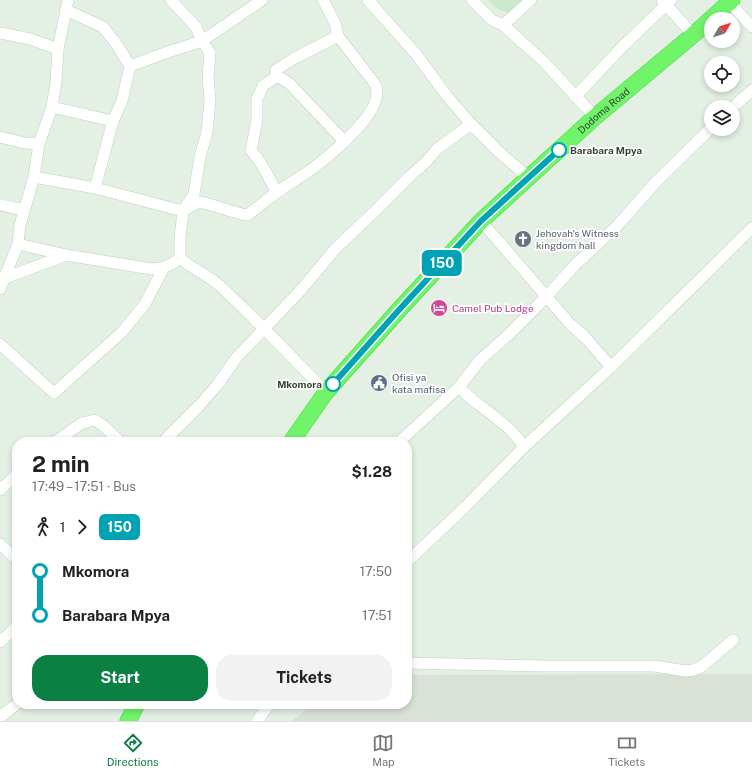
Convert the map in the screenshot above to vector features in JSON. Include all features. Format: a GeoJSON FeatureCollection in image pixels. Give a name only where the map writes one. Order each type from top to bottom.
{"type":"FeatureCollection","features":[{"type":"Feature","properties":{"kind":"highway","name":"Dodoma Road"},"geometry":{"type":"LineString","coordinates":[[294,437],[326,392],[481,221],[528,177],[730,1]]}},
{"type":"Feature","properties":{"kind":"highway"},"geometry":{"type":"LineString","coordinates":[[128,721],[135,709]]}},
{"type":"Feature","properties":{"kind":"street"},"geometry":{"type":"LineString","coordinates":[[171,0],[196,27],[202,41],[210,53],[208,78],[210,100],[207,132],[200,157],[194,194],[183,211],[180,238],[180,258],[189,266],[218,284],[326,392]]}},
{"type":"Feature","properties":{"kind":"street"},"geometry":{"type":"LineString","coordinates":[[130,66],[202,41],[262,0]]}},
{"type":"Feature","properties":{"kind":"street"},"geometry":{"type":"LineString","coordinates":[[34,177],[95,188],[183,211],[199,202],[247,215],[277,192],[314,168],[344,141],[371,111],[377,88],[371,78],[338,36],[335,22],[323,0]]}},
{"type":"Feature","properties":{"kind":"street"},"geometry":{"type":"LineString","coordinates":[[368,0],[384,20],[416,54],[447,96],[471,124],[499,152],[528,177]]}},
{"type":"Feature","properties":{"kind":"street"},"geometry":{"type":"LineString","coordinates":[[472,0],[492,20],[503,24],[543,61],[596,117]]}},
{"type":"Feature","properties":{"kind":"street"},"geometry":{"type":"LineString","coordinates":[[503,24],[531,0]]}},
{"type":"Feature","properties":{"kind":"street"},"geometry":{"type":"LineString","coordinates":[[575,96],[666,1],[693,34]]}},
{"type":"Feature","properties":{"kind":"street"},"geometry":{"type":"LineString","coordinates":[[730,1],[752,27]]}},
{"type":"Feature","properties":{"kind":"street"},"geometry":{"type":"LineString","coordinates":[[0,289],[3,278],[18,244],[20,226],[34,177],[40,144],[52,107],[56,82],[58,49],[67,5],[103,27],[115,42],[130,66],[122,101],[113,121],[95,188]]}},
{"type":"Feature","properties":{"kind":"street"},"geometry":{"type":"LineString","coordinates":[[0,33],[30,39],[58,49]]}},
{"type":"Feature","properties":{"kind":"street"},"geometry":{"type":"LineString","coordinates":[[277,76],[276,70],[293,59],[338,36]]}},
{"type":"Feature","properties":{"kind":"street"},"geometry":{"type":"LineString","coordinates":[[277,76],[289,83],[344,141]]}},
{"type":"Feature","properties":{"kind":"street"},"geometry":{"type":"LineString","coordinates":[[277,76],[263,86],[257,99],[257,120],[251,151],[259,159],[277,192]]}},
{"type":"Feature","properties":{"kind":"street"},"geometry":{"type":"LineString","coordinates":[[740,101],[752,90]]}},
{"type":"Feature","properties":{"kind":"street"},"geometry":{"type":"LineString","coordinates":[[52,107],[113,121]]}},
{"type":"Feature","properties":{"kind":"street"},"geometry":{"type":"LineString","coordinates":[[168,437],[198,407],[218,384],[237,357],[300,291],[336,248],[375,212],[426,162],[437,149],[471,124]]}},
{"type":"Feature","properties":{"kind":"street"},"geometry":{"type":"LineString","coordinates":[[404,437],[459,387],[480,360],[507,336],[547,296],[574,266],[617,226],[655,183],[704,135]]}},
{"type":"Feature","properties":{"kind":"street"},"geometry":{"type":"LineString","coordinates":[[0,137],[25,143],[40,144]]}},
{"type":"Feature","properties":{"kind":"street"},"geometry":{"type":"LineString","coordinates":[[0,205],[24,210]]}},
{"type":"Feature","properties":{"kind":"street"},"geometry":{"type":"LineString","coordinates":[[481,221],[571,325],[585,337],[611,367]]}},
{"type":"Feature","properties":{"kind":"street"},"geometry":{"type":"LineString","coordinates":[[412,557],[466,507],[524,447],[611,367],[752,228]]}},
{"type":"Feature","properties":{"kind":"street"},"geometry":{"type":"LineString","coordinates":[[18,244],[66,255],[152,269],[168,267],[180,258]]}},
{"type":"Feature","properties":{"kind":"street"},"geometry":{"type":"LineString","coordinates":[[3,278],[66,255]]}},
{"type":"Feature","properties":{"kind":"street"},"geometry":{"type":"LineString","coordinates":[[0,344],[54,393],[121,333],[135,317],[148,299],[163,268]]}},
{"type":"Feature","properties":{"kind":"street"},"geometry":{"type":"LineString","coordinates":[[459,387],[476,403],[508,427],[518,437],[524,447]]}},
{"type":"Feature","properties":{"kind":"street"},"geometry":{"type":"LineString","coordinates":[[62,437],[82,423],[95,420],[104,426],[115,437]]}},
{"type":"Feature","properties":{"kind":"street"},"geometry":{"type":"LineString","coordinates":[[0,490],[12,480]]}},
{"type":"Feature","properties":{"kind":"street"},"geometry":{"type":"LineString","coordinates":[[0,544],[12,555]]}},
{"type":"Feature","properties":{"kind":"street"},"geometry":{"type":"LineString","coordinates":[[0,642],[12,631]]}},
{"type":"Feature","properties":{"kind":"street"},"geometry":{"type":"LineString","coordinates":[[412,663],[544,666],[654,666],[686,671],[701,667],[733,640]]}},
{"type":"Feature","properties":{"kind":"street"},"geometry":{"type":"LineString","coordinates":[[0,717],[12,708]]}},
{"type":"Feature","properties":{"kind":"street"},"geometry":{"type":"LineString","coordinates":[[257,721],[266,709]]}},
{"type":"Feature","properties":{"kind":"shaded area"},"geometry":{"type":"Polygon","coordinates":[[[488,0],[523,0],[509,13],[496,8],[488,0]]]}},
{"type":"Feature","properties":{"kind":"shaded area"},"geometry":{"type":"Polygon","coordinates":[[[752,674],[752,721],[292,721],[307,709],[412,709],[412,675],[752,674]]]}},
{"type":"Feature","properties":{"kind":"bus line","name":"150"},"geometry":{"type":"LineString","coordinates":[[333,384],[481,221],[559,150]]}},
{"type":"Feature","properties":{"kind":"place","name":"Barabara Mpya"},"geometry":{"type":"Point","coordinates":[559,150]}},
{"type":"Feature","properties":{"kind":"place","name":"Jehovah's Witness kingdom hall"},"geometry":{"type":"Point","coordinates":[523,239]}},
{"type":"Feature","properties":{"kind":"place","name":"Camel Pub Lodge"},"geometry":{"type":"Point","coordinates":[439,308]}},
{"type":"Feature","properties":{"kind":"place","name":"Ofisi ya kata mafisa"},"geometry":{"type":"Point","coordinates":[379,383]}},
{"type":"Feature","properties":{"kind":"place","name":"Mkomora"},"geometry":{"type":"Point","coordinates":[333,384]}}]}
